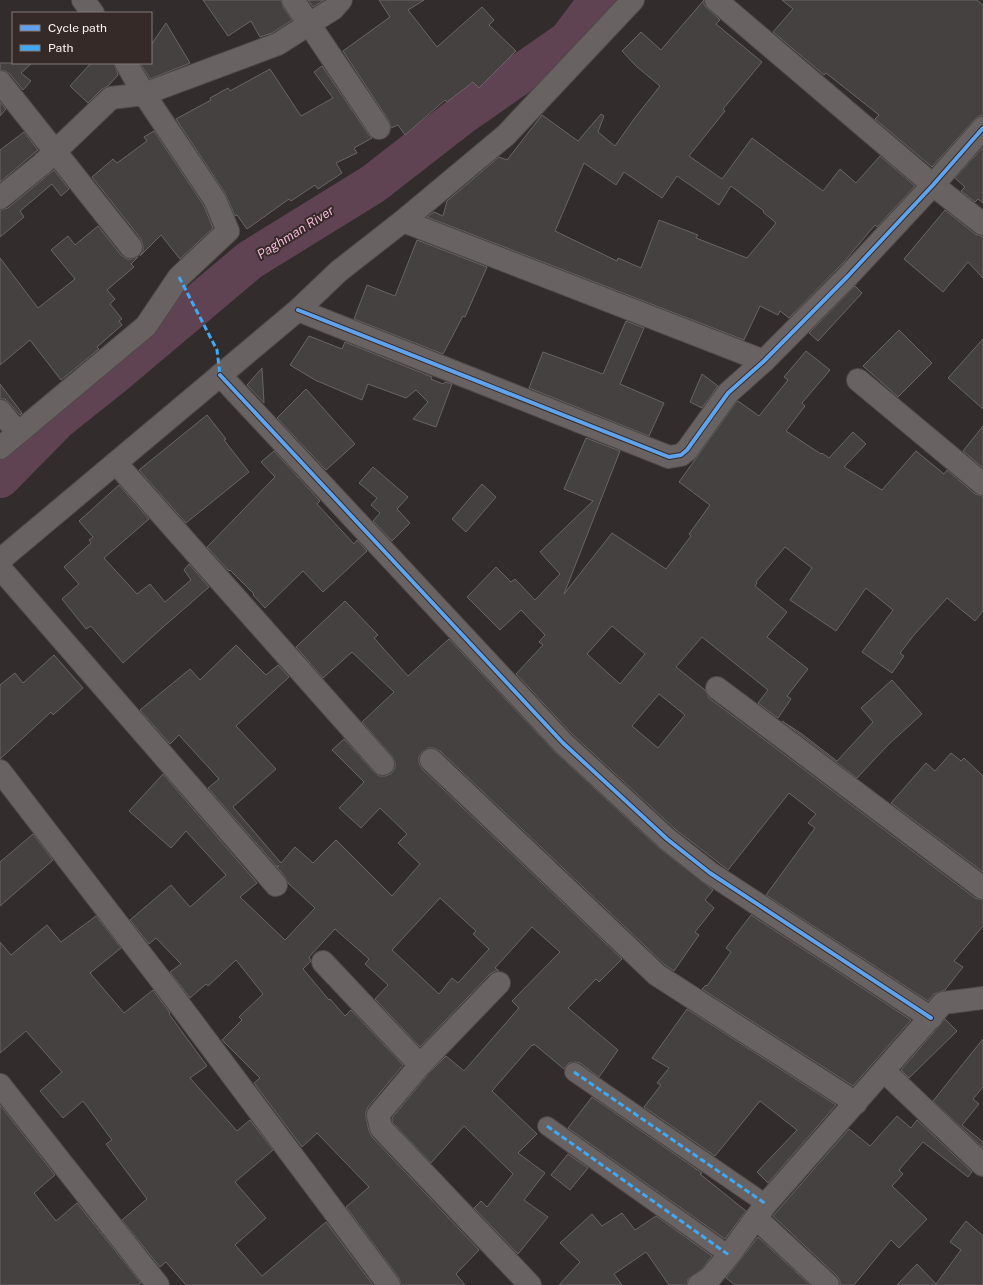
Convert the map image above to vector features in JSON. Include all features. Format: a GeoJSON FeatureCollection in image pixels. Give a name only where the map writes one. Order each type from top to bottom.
{"type":"FeatureCollection","features":[{"type":"Feature","properties":{"kind":"street"},"geometry":{"type":"LineString","coordinates":[[83,0],[91,12]]}},
{"type":"Feature","properties":{"kind":"street"},"geometry":{"type":"LineString","coordinates":[[293,0],[379,128]]}},
{"type":"Feature","properties":{"kind":"street"},"geometry":{"type":"LineString","coordinates":[[0,198],[55,152],[111,98],[144,94],[278,44],[332,9],[342,0]]}},
{"type":"Feature","properties":{"kind":"street"},"geometry":{"type":"LineString","coordinates":[[0,560],[298,310],[339,271],[403,221],[506,135],[633,0]]}},
{"type":"Feature","properties":{"kind":"street"},"geometry":{"type":"LineString","coordinates":[[716,0],[933,185],[983,224]]}},
{"type":"Feature","properties":{"kind":"street"},"geometry":{"type":"LineString","coordinates":[[0,448],[146,326],[180,277],[228,231],[215,200],[144,94],[127,64]]}},
{"type":"Feature","properties":{"kind":"street"},"geometry":{"type":"LineString","coordinates":[[0,82],[131,248]]}},
{"type":"Feature","properties":{"kind":"street"},"geometry":{"type":"LineString","coordinates":[[298,310],[669,457],[681,455],[687,450],[728,393],[764,361],[848,276],[933,185],[983,128]]}},
{"type":"Feature","properties":{"kind":"street"},"geometry":{"type":"LineString","coordinates":[[403,221],[764,361]]}},
{"type":"Feature","properties":{"kind":"street"},"geometry":{"type":"LineString","coordinates":[[220,375],[563,743],[667,839],[710,874],[931,1018]]}},
{"type":"Feature","properties":{"kind":"street"},"geometry":{"type":"LineString","coordinates":[[858,380],[983,484]]}},
{"type":"Feature","properties":{"kind":"street"},"geometry":{"type":"LineString","coordinates":[[0,411],[18,433]]}},
{"type":"Feature","properties":{"kind":"street"},"geometry":{"type":"LineString","coordinates":[[116,463],[383,764]]}},
{"type":"Feature","properties":{"kind":"street"},"geometry":{"type":"LineString","coordinates":[[0,568],[276,885]]}},
{"type":"Feature","properties":{"kind":"street"},"geometry":{"type":"LineString","coordinates":[[717,688],[983,888]]}},
{"type":"Feature","properties":{"kind":"street"},"geometry":{"type":"LineString","coordinates":[[431,760],[657,974],[856,1103]]}},
{"type":"Feature","properties":{"kind":"street"},"geometry":{"type":"LineString","coordinates":[[0,771],[172,994],[389,1285]]}},
{"type":"Feature","properties":{"kind":"street"},"geometry":{"type":"LineString","coordinates":[[323,962],[420,1065]]}},
{"type":"Feature","properties":{"kind":"street"},"geometry":{"type":"LineString","coordinates":[[499,983],[420,1065],[378,1115],[381,1128],[530,1285]]}},
{"type":"Feature","properties":{"kind":"street"},"geometry":{"type":"LineString","coordinates":[[699,1285],[710,1278],[761,1211],[944,1003],[983,998]]}},
{"type":"Feature","properties":{"kind":"street"},"geometry":{"type":"LineString","coordinates":[[884,1071],[983,1165]]}},
{"type":"Feature","properties":{"kind":"street"},"geometry":{"type":"LineString","coordinates":[[574,1072],[761,1211],[828,1285]]}},
{"type":"Feature","properties":{"kind":"street"},"geometry":{"type":"LineString","coordinates":[[0,1085],[158,1285]]}},
{"type":"Feature","properties":{"kind":"street"},"geometry":{"type":"LineString","coordinates":[[547,1126],[729,1255]]}},
{"type":"Feature","properties":{"kind":"building"},"geometry":{"type":"Polygon","coordinates":[[[203,0],[281,0],[283,7],[292,20],[272,33],[260,37],[251,21],[228,36],[203,0]]]}},
{"type":"Feature","properties":{"kind":"building"},"geometry":{"type":"Polygon","coordinates":[[[308,0],[324,0],[313,7],[308,0]]]}},
{"type":"Feature","properties":{"kind":"building"},"geometry":{"type":"Polygon","coordinates":[[[379,0],[424,0],[408,10],[437,47],[482,7],[494,20],[489,25],[516,51],[479,88],[473,82],[447,102],[445,100],[405,135],[398,125],[391,128],[389,121],[343,51],[390,17],[379,0]]]}},
{"type":"Feature","properties":{"kind":"building"},"geometry":{"type":"Polygon","coordinates":[[[704,0],[704,5],[720,20],[716,24],[762,62],[723,109],[725,111],[689,156],[722,179],[752,138],[823,191],[840,169],[856,183],[880,156],[915,186],[877,227],[875,225],[843,263],[789,318],[780,311],[778,315],[760,306],[744,340],[427,217],[434,212],[443,216],[447,201],[499,157],[507,160],[542,115],[578,141],[601,114],[604,116],[598,132],[615,146],[660,86],[636,66],[622,51],[641,32],[661,50],[704,0]],[[584,163],[555,231],[617,261],[618,258],[641,268],[659,220],[698,235],[696,238],[747,258],[776,223],[763,212],[764,211],[731,186],[719,205],[677,176],[662,198],[624,172],[616,185],[584,163]]]}},
{"type":"Feature","properties":{"kind":"building"},"geometry":{"type":"Polygon","coordinates":[[[782,0],[977,0],[983,5],[983,116],[979,116],[974,120],[932,167],[875,119],[879,115],[826,73],[824,75],[773,32],[793,9],[782,0]]]}},
{"type":"Feature","properties":{"kind":"building"},"geometry":{"type":"Polygon","coordinates":[[[166,23],[190,63],[150,79],[141,64],[152,64],[152,44],[166,23]]]}},
{"type":"Feature","properties":{"kind":"building"},"geometry":{"type":"Polygon","coordinates":[[[0,63],[31,64],[21,73],[31,81],[23,90],[10,74],[0,70],[0,63]]]}},
{"type":"Feature","properties":{"kind":"building"},"geometry":{"type":"Polygon","coordinates":[[[90,64],[114,64],[118,75],[108,86],[102,89],[88,103],[70,86],[90,64]]]}},
{"type":"Feature","properties":{"kind":"building"},"geometry":{"type":"Polygon","coordinates":[[[322,66],[372,138],[354,148],[357,153],[336,163],[342,173],[318,189],[315,185],[291,201],[289,199],[247,229],[237,215],[235,216],[225,193],[176,119],[211,100],[210,98],[228,88],[230,91],[270,69],[301,116],[333,98],[314,72],[322,66]]]}},
{"type":"Feature","properties":{"kind":"building"},"geometry":{"type":"Polygon","coordinates":[[[0,102],[6,109],[0,116],[0,102]]]}},
{"type":"Feature","properties":{"kind":"building"},"geometry":{"type":"Polygon","coordinates":[[[154,131],[204,206],[213,228],[180,259],[161,235],[140,256],[143,251],[141,239],[92,177],[113,159],[117,163],[147,141],[144,137],[154,131]]]}},
{"type":"Feature","properties":{"kind":"building"},"geometry":{"type":"Polygon","coordinates":[[[24,132],[38,150],[0,182],[0,150],[24,132]]]}},
{"type":"Feature","properties":{"kind":"building"},"geometry":{"type":"Polygon","coordinates":[[[983,147],[983,203],[978,199],[975,202],[961,191],[965,187],[955,178],[983,147]]]}},
{"type":"Feature","properties":{"kind":"building"},"geometry":{"type":"Polygon","coordinates":[[[54,170],[69,189],[61,196],[52,184],[20,211],[24,217],[0,237],[0,210],[8,208],[54,170]]]}},
{"type":"Feature","properties":{"kind":"building"},"geometry":{"type":"Polygon","coordinates":[[[945,210],[975,234],[983,237],[983,278],[968,262],[943,292],[904,259],[945,210]]]}},
{"type":"Feature","properties":{"kind":"building"},"geometry":{"type":"Polygon","coordinates":[[[98,226],[121,255],[127,259],[138,257],[131,264],[134,267],[107,290],[115,299],[110,304],[122,319],[119,321],[122,325],[97,347],[99,349],[61,380],[30,340],[0,365],[0,258],[38,308],[75,279],[51,250],[68,236],[75,245],[98,226]]]}},
{"type":"Feature","properties":{"kind":"building"},"geometry":{"type":"Polygon","coordinates":[[[417,240],[487,267],[465,317],[463,316],[443,354],[354,319],[367,285],[395,296],[417,240]]]}},
{"type":"Feature","properties":{"kind":"building"},"geometry":{"type":"Polygon","coordinates":[[[855,286],[862,293],[818,341],[809,333],[855,286]]]}},
{"type":"Feature","properties":{"kind":"building"},"geometry":{"type":"Polygon","coordinates":[[[626,321],[644,328],[620,384],[664,403],[649,436],[529,388],[543,352],[603,374],[626,321]]]}},
{"type":"Feature","properties":{"kind":"building"},"geometry":{"type":"Polygon","coordinates":[[[899,330],[932,363],[898,397],[863,366],[899,330]]]}},
{"type":"Feature","properties":{"kind":"building"},"geometry":{"type":"Polygon","coordinates":[[[309,336],[342,349],[345,342],[432,377],[431,379],[443,384],[445,382],[452,384],[436,427],[413,419],[428,402],[416,390],[406,398],[368,384],[362,400],[315,380],[290,365],[309,336]]]}},
{"type":"Feature","properties":{"kind":"building"},"geometry":{"type":"Polygon","coordinates":[[[983,339],[983,409],[948,378],[983,339]]]}},
{"type":"Feature","properties":{"kind":"building"},"geometry":{"type":"Polygon","coordinates":[[[806,351],[830,370],[802,403],[805,406],[786,431],[821,454],[822,453],[829,458],[853,432],[866,444],[844,467],[882,490],[916,451],[944,474],[947,470],[975,494],[983,496],[983,611],[975,621],[947,598],[900,653],[904,656],[892,673],[862,652],[893,610],[866,588],[836,631],[790,600],[812,568],[785,547],[756,582],[757,583],[755,586],[787,612],[767,637],[808,669],[787,696],[791,699],[778,718],[758,703],[768,690],[702,637],[676,667],[705,690],[709,698],[975,898],[983,900],[983,926],[954,961],[963,967],[945,990],[934,994],[928,1001],[766,895],[815,828],[808,823],[816,814],[789,793],[728,870],[675,829],[572,734],[516,674],[543,645],[539,642],[545,635],[521,610],[500,630],[467,597],[496,567],[511,582],[515,579],[535,600],[560,574],[540,552],[593,501],[564,489],[586,438],[620,451],[564,594],[612,533],[666,569],[691,536],[689,534],[710,505],[679,482],[737,401],[759,416],[788,380],[784,377],[806,351]],[[612,626],[587,654],[620,684],[645,654],[612,626]],[[659,694],[632,726],[658,748],[685,715],[659,694]]]}},
{"type":"Feature","properties":{"kind":"building"},"geometry":{"type":"Polygon","coordinates":[[[262,368],[264,403],[247,385],[262,368]]]}},
{"type":"Feature","properties":{"kind":"building"},"geometry":{"type":"Polygon","coordinates":[[[702,374],[718,386],[702,408],[690,402],[702,374]]]}},
{"type":"Feature","properties":{"kind":"building"},"geometry":{"type":"Polygon","coordinates":[[[0,384],[22,413],[20,415],[5,399],[0,399],[0,384]]]}},
{"type":"Feature","properties":{"kind":"building"},"geometry":{"type":"Polygon","coordinates":[[[306,389],[355,444],[326,470],[277,418],[306,389]]]}},
{"type":"Feature","properties":{"kind":"building"},"geometry":{"type":"Polygon","coordinates":[[[207,415],[249,472],[186,523],[139,470],[207,415]]]}},
{"type":"Feature","properties":{"kind":"building"},"geometry":{"type":"Polygon","coordinates":[[[983,426],[983,468],[963,451],[983,426]]]}},
{"type":"Feature","properties":{"kind":"building"},"geometry":{"type":"Polygon","coordinates":[[[274,451],[320,501],[317,504],[354,544],[357,540],[367,551],[323,592],[303,571],[265,608],[253,595],[254,594],[230,570],[229,571],[207,547],[275,477],[261,462],[274,451]]]}},
{"type":"Feature","properties":{"kind":"building"},"geometry":{"type":"Polygon","coordinates":[[[373,467],[408,497],[397,509],[410,523],[392,541],[373,521],[380,513],[371,505],[377,498],[359,483],[373,467]]]}},
{"type":"Feature","properties":{"kind":"building"},"geometry":{"type":"Polygon","coordinates":[[[482,484],[496,497],[466,532],[452,519],[482,484]]]}},
{"type":"Feature","properties":{"kind":"building"},"geometry":{"type":"Polygon","coordinates":[[[119,485],[149,519],[104,558],[137,594],[150,584],[165,602],[191,580],[184,570],[189,564],[209,587],[123,663],[91,626],[86,629],[62,599],[79,584],[64,567],[91,543],[89,540],[93,537],[79,521],[119,485]]]}},
{"type":"Feature","properties":{"kind":"building"},"geometry":{"type":"Polygon","coordinates":[[[345,601],[378,635],[374,638],[408,676],[449,639],[555,752],[659,848],[713,890],[705,900],[714,908],[695,932],[699,935],[674,971],[665,965],[440,751],[434,748],[428,748],[422,752],[419,757],[419,763],[422,769],[622,959],[599,982],[596,979],[568,1008],[618,1050],[599,1077],[580,1063],[569,1063],[564,1069],[534,1044],[492,1091],[537,1134],[518,1153],[545,1173],[524,1200],[548,1217],[518,1254],[474,1208],[481,1201],[487,1207],[513,1174],[464,1126],[431,1163],[392,1122],[392,1118],[429,1073],[446,1056],[464,1071],[519,1008],[512,1001],[560,952],[532,927],[495,968],[499,971],[495,971],[490,974],[420,1047],[375,999],[388,985],[365,964],[369,959],[335,929],[309,957],[311,961],[303,969],[329,1000],[330,999],[345,1016],[351,1010],[403,1065],[368,1107],[366,1117],[369,1131],[372,1137],[479,1250],[456,1274],[465,1285],[401,1285],[399,1278],[346,1207],[369,1187],[317,1133],[302,1147],[254,1083],[260,1078],[222,1040],[242,1020],[239,1017],[263,994],[236,960],[208,986],[206,984],[190,998],[170,972],[181,964],[156,938],[149,944],[130,920],[171,885],[190,907],[226,875],[186,831],[171,848],[129,811],[163,774],[257,883],[240,897],[285,940],[315,908],[288,883],[285,877],[208,788],[219,779],[179,735],[170,744],[140,710],[190,669],[200,680],[236,645],[266,675],[278,665],[289,677],[236,726],[276,769],[233,807],[281,863],[295,847],[313,863],[336,840],[392,896],[420,864],[398,843],[407,834],[380,808],[361,828],[339,808],[364,782],[332,750],[344,739],[379,776],[391,774],[395,768],[395,762],[392,756],[362,722],[394,692],[352,652],[323,678],[296,647],[345,601]],[[440,898],[392,950],[439,994],[452,978],[458,983],[489,949],[473,934],[476,931],[440,898]]]}},
{"type":"Feature","properties":{"kind":"building"},"geometry":{"type":"Polygon","coordinates":[[[54,655],[83,688],[53,715],[51,712],[0,759],[0,685],[15,673],[23,683],[54,655]]]}},
{"type":"Feature","properties":{"kind":"building"},"geometry":{"type":"Polygon","coordinates":[[[892,680],[922,714],[889,744],[857,778],[782,721],[802,734],[837,761],[873,722],[861,708],[892,680]]]}},
{"type":"Feature","properties":{"kind":"building"},"geometry":{"type":"Polygon","coordinates":[[[951,753],[961,761],[964,758],[983,776],[983,872],[891,803],[926,763],[935,771],[951,753]]]}},
{"type":"Feature","properties":{"kind":"building"},"geometry":{"type":"Polygon","coordinates":[[[33,834],[53,860],[0,906],[0,862],[33,834]]]}},
{"type":"Feature","properties":{"kind":"building"},"geometry":{"type":"Polygon","coordinates":[[[751,915],[911,1020],[853,1086],[702,989],[706,985],[707,986],[731,952],[726,948],[751,915]]]}},
{"type":"Feature","properties":{"kind":"building"},"geometry":{"type":"Polygon","coordinates":[[[96,916],[121,948],[90,973],[124,1013],[153,990],[207,1066],[190,1078],[237,1131],[250,1120],[273,1150],[235,1182],[266,1218],[235,1245],[262,1276],[326,1222],[373,1285],[186,1285],[166,1262],[160,1267],[122,1220],[147,1199],[106,1144],[112,1140],[83,1101],[63,1118],[40,1091],[62,1072],[26,1031],[0,1053],[0,942],[11,955],[47,925],[61,942],[96,916]]]}},
{"type":"Feature","properties":{"kind":"building"},"geometry":{"type":"Polygon","coordinates":[[[687,1009],[836,1105],[768,1183],[757,1172],[797,1130],[760,1101],[715,1156],[644,1107],[661,1085],[657,1083],[669,1068],[652,1058],[687,1009]]]}},
{"type":"Feature","properties":{"kind":"building"},"geometry":{"type":"Polygon","coordinates":[[[945,1019],[957,1031],[909,1078],[901,1070],[945,1019]]]}},
{"type":"Feature","properties":{"kind":"building"},"geometry":{"type":"Polygon","coordinates":[[[983,1039],[983,1087],[973,1099],[979,1104],[962,1125],[983,1142],[983,1148],[933,1101],[983,1039]]]}},
{"type":"Feature","properties":{"kind":"building"},"geometry":{"type":"Polygon","coordinates":[[[592,1097],[702,1173],[700,1174],[746,1211],[725,1239],[568,1128],[592,1097]]]}},
{"type":"Feature","properties":{"kind":"building"},"geometry":{"type":"Polygon","coordinates":[[[0,1105],[55,1175],[34,1193],[56,1221],[77,1203],[141,1283],[138,1285],[0,1285],[0,1105]]]}},
{"type":"Feature","properties":{"kind":"building"},"geometry":{"type":"Polygon","coordinates":[[[897,1116],[911,1128],[917,1120],[972,1172],[968,1177],[923,1142],[899,1170],[903,1174],[892,1186],[927,1219],[899,1248],[891,1240],[854,1285],[840,1285],[840,1281],[837,1276],[773,1216],[849,1129],[870,1146],[897,1116]]]}},
{"type":"Feature","properties":{"kind":"building"},"geometry":{"type":"Polygon","coordinates":[[[568,1154],[588,1168],[570,1190],[551,1175],[568,1154]]]}},
{"type":"Feature","properties":{"kind":"building"},"geometry":{"type":"Polygon","coordinates":[[[622,1213],[635,1230],[656,1216],[712,1256],[702,1269],[688,1279],[687,1285],[669,1285],[646,1252],[614,1274],[622,1285],[559,1285],[580,1262],[560,1243],[592,1214],[602,1226],[622,1213]]]}},
{"type":"Feature","properties":{"kind":"building"},"geometry":{"type":"Polygon","coordinates":[[[966,1221],[983,1236],[983,1285],[897,1285],[917,1264],[936,1284],[961,1250],[950,1242],[966,1221]]]}},
{"type":"Feature","properties":{"kind":"building"},"geometry":{"type":"Polygon","coordinates":[[[758,1237],[810,1285],[735,1285],[726,1278],[758,1237]]]}},
{"type":"Feature","properties":{"kind":"waterway","name":"Paghman River"},"geometry":{"type":"LineString","coordinates":[[0,478],[58,419],[117,372],[250,260],[373,184],[463,114],[568,41],[599,0]]}},
{"type":"Feature","properties":{"kind":"marked path"},"geometry":{"type":"LineString","coordinates":[[179,277],[217,350],[220,375]]}},
{"type":"Feature","properties":{"kind":"marked path"},"geometry":{"type":"LineString","coordinates":[[574,1072],[766,1204]]}},
{"type":"Feature","properties":{"kind":"marked path"},"geometry":{"type":"LineString","coordinates":[[547,1126],[729,1255]]}},
{"type":"Feature","properties":{"kind":"cycle path"},"geometry":{"type":"LineString","coordinates":[[298,310],[669,457],[681,455],[687,450],[728,393],[764,361],[848,276],[933,185],[983,128]]}},
{"type":"Feature","properties":{"kind":"cycle path"},"geometry":{"type":"LineString","coordinates":[[220,375],[563,743],[667,839],[710,873],[931,1018]]}}]}
